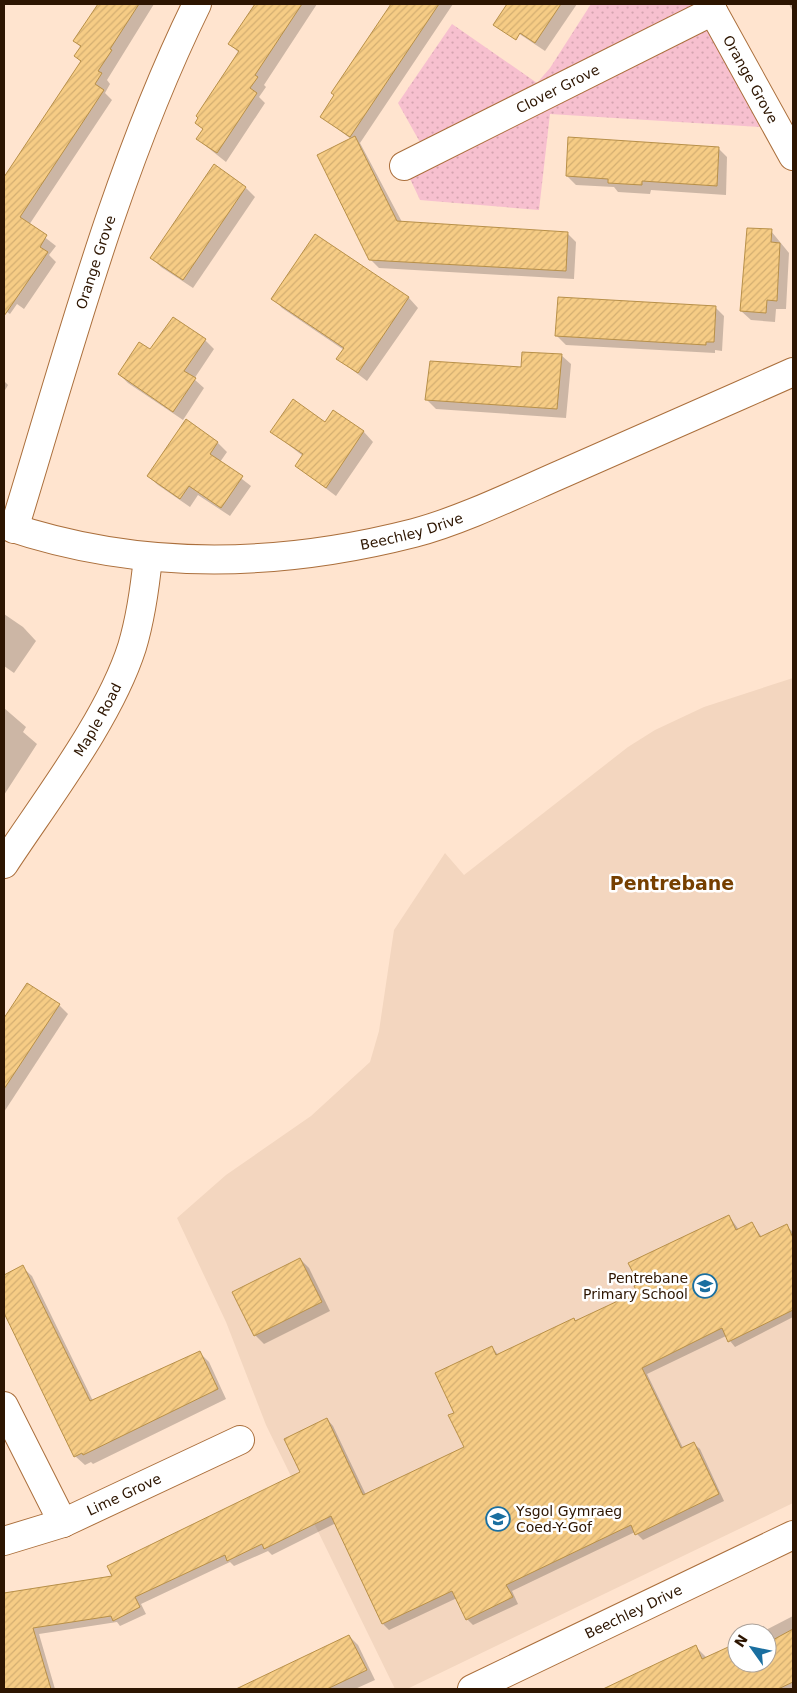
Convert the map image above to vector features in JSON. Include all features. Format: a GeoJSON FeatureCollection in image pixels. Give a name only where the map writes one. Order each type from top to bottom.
{"type":"FeatureCollection","features":[{"type":"Feature","properties":{"kind":"street","name":"Orange Grove"},"geometry":{"type":"LineString","coordinates":[[9,527],[121,193],[173,53],[197,4]]}},
{"type":"Feature","properties":{"kind":"street","name":"Orange Grove"},"geometry":{"type":"LineString","coordinates":[[711,8],[793,156]]}},
{"type":"Feature","properties":{"kind":"street","name":"Clover Grove"},"geometry":{"type":"LineString","coordinates":[[404,166],[711,8]]}},
{"type":"Feature","properties":{"kind":"street","name":"Beechley Drive"},"geometry":{"type":"LineString","coordinates":[[9,527],[109,553],[148,557],[240,560],[320,553],[416,532],[498,502],[793,372]]}},
{"type":"Feature","properties":{"kind":"street","name":"Maple Road"},"geometry":{"type":"LineString","coordinates":[[4,864],[107,705],[131,648],[143,602],[148,557]]}},
{"type":"Feature","properties":{"kind":"street"},"geometry":{"type":"LineString","coordinates":[[4,1406],[63,1523]]}},
{"type":"Feature","properties":{"kind":"street","name":"Lime Grove"},"geometry":{"type":"LineString","coordinates":[[4,1541],[63,1523],[240,1440]]}},
{"type":"Feature","properties":{"kind":"street","name":"Beechley Drive"},"geometry":{"type":"LineString","coordinates":[[472,1689],[507,1682],[793,1535]]}},
{"type":"Feature","properties":{"kind":"shaded area"},"geometry":{"type":"Polygon","coordinates":[[[591,4],[709,4],[778,128],[550,114],[539,210],[420,200],[404,166],[426,153],[398,103],[452,24],[537,83],[550,68],[591,4]]]}},
{"type":"Feature","properties":{"kind":"shaded area"},"geometry":{"type":"Polygon","coordinates":[[[793,678],[793,1503],[407,1689],[395,1689],[266,1425],[226,1322],[177,1218],[226,1175],[311,1116],[370,1062],[379,1031],[394,930],[445,853],[464,875],[628,747],[655,730],[704,707],[793,678]]]}},
{"type":"Feature","properties":{"kind":"building"},"geometry":{"type":"Polygon","coordinates":[[[98,4],[139,4],[98,71],[102,73],[95,84],[104,90],[20,217],[47,235],[40,247],[48,252],[4,316],[4,177],[81,61],[74,56],[81,46],[73,41],[98,4]]]}},
{"type":"Feature","properties":{"kind":"building"},"geometry":{"type":"Polygon","coordinates":[[[255,4],[302,4],[255,75],[258,77],[250,88],[257,93],[217,153],[196,139],[203,129],[195,123],[198,118],[196,116],[239,51],[228,44],[255,4]]]}},
{"type":"Feature","properties":{"kind":"building"},"geometry":{"type":"Polygon","coordinates":[[[391,4],[439,4],[350,137],[320,117],[334,95],[331,93],[391,4]]]}},
{"type":"Feature","properties":{"kind":"building"},"geometry":{"type":"Polygon","coordinates":[[[507,4],[561,4],[535,43],[520,33],[516,40],[493,25],[507,4]]]}},
{"type":"Feature","properties":{"kind":"building"},"geometry":{"type":"Polygon","coordinates":[[[355,136],[397,221],[568,232],[566,271],[369,260],[317,155],[355,136]]]}},
{"type":"Feature","properties":{"kind":"building"},"geometry":{"type":"Polygon","coordinates":[[[568,137],[719,147],[717,186],[642,181],[642,185],[608,183],[608,179],[566,176],[568,137]]]}},
{"type":"Feature","properties":{"kind":"building"},"geometry":{"type":"Polygon","coordinates":[[[214,164],[246,187],[183,280],[150,258],[214,164]]]}},
{"type":"Feature","properties":{"kind":"building"},"geometry":{"type":"Polygon","coordinates":[[[747,228],[772,229],[771,242],[780,243],[777,301],[767,300],[766,313],[740,311],[747,228]]]}},
{"type":"Feature","properties":{"kind":"building"},"geometry":{"type":"Polygon","coordinates":[[[315,234],[409,297],[358,373],[336,359],[344,348],[271,299],[315,234]]]}},
{"type":"Feature","properties":{"kind":"building"},"geometry":{"type":"Polygon","coordinates":[[[558,297],[716,306],[714,342],[706,342],[706,345],[555,336],[558,297]]]}},
{"type":"Feature","properties":{"kind":"building"},"geometry":{"type":"Polygon","coordinates":[[[173,317],[206,339],[184,371],[196,378],[173,412],[118,374],[139,342],[150,349],[173,317]]]}},
{"type":"Feature","properties":{"kind":"building"},"geometry":{"type":"Polygon","coordinates":[[[522,352],[562,354],[557,409],[425,400],[430,361],[521,367],[522,352]]]}},
{"type":"Feature","properties":{"kind":"building"},"geometry":{"type":"Polygon","coordinates":[[[293,399],[325,422],[333,410],[364,431],[326,488],[295,466],[303,454],[270,432],[293,399]]]}},
{"type":"Feature","properties":{"kind":"building"},"geometry":{"type":"Polygon","coordinates":[[[186,419],[218,442],[210,454],[243,476],[221,508],[189,486],[180,499],[147,476],[186,419]]]}},
{"type":"Feature","properties":{"kind":"building"},"geometry":{"type":"Polygon","coordinates":[[[27,983],[60,1004],[4,1089],[4,1018],[27,983]]]}},
{"type":"Feature","properties":{"kind":"building"},"geometry":{"type":"Polygon","coordinates":[[[729,1215],[736,1230],[752,1222],[760,1237],[787,1224],[793,1238],[793,1310],[728,1342],[722,1328],[642,1368],[681,1448],[694,1442],[719,1494],[635,1535],[631,1525],[506,1585],[513,1597],[466,1620],[452,1591],[382,1624],[331,1516],[264,1549],[262,1544],[227,1561],[225,1555],[135,1597],[140,1607],[113,1621],[111,1616],[33,1628],[51,1689],[4,1689],[4,1593],[112,1576],[107,1566],[300,1472],[284,1439],[327,1418],[363,1495],[464,1447],[448,1415],[454,1413],[435,1373],[492,1346],[496,1355],[574,1318],[575,1321],[637,1292],[634,1286],[639,1284],[628,1263],[729,1215]]]}},
{"type":"Feature","properties":{"kind":"building"},"geometry":{"type":"Polygon","coordinates":[[[300,1258],[322,1302],[254,1336],[232,1292],[300,1258]]]}},
{"type":"Feature","properties":{"kind":"building"},"geometry":{"type":"Polygon","coordinates":[[[23,1265],[90,1401],[200,1351],[218,1389],[83,1455],[82,1453],[74,1457],[4,1313],[4,1275],[23,1265]]]}},
{"type":"Feature","properties":{"kind":"building"},"geometry":{"type":"Polygon","coordinates":[[[793,1629],[793,1682],[778,1689],[603,1689],[696,1645],[702,1659],[727,1648],[727,1673],[777,1673],[777,1638],[793,1629]]]}},
{"type":"Feature","properties":{"kind":"building"},"geometry":{"type":"Polygon","coordinates":[[[349,1635],[367,1670],[327,1689],[236,1689],[349,1635]]]}},
{"type":"Feature","properties":{"kind":"place","name":"Pentrebane Primary School"},"geometry":{"type":"Point","coordinates":[705,1286]}},
{"type":"Feature","properties":{"kind":"place","name":"Ysgol Gymraeg Coed-Y-Gof"},"geometry":{"type":"Point","coordinates":[498,1519]}},
{"type":"Feature","properties":{"kind":"district","name":"Pentrebane"},"geometry":{"type":"Point","coordinates":[672,883]}}]}
